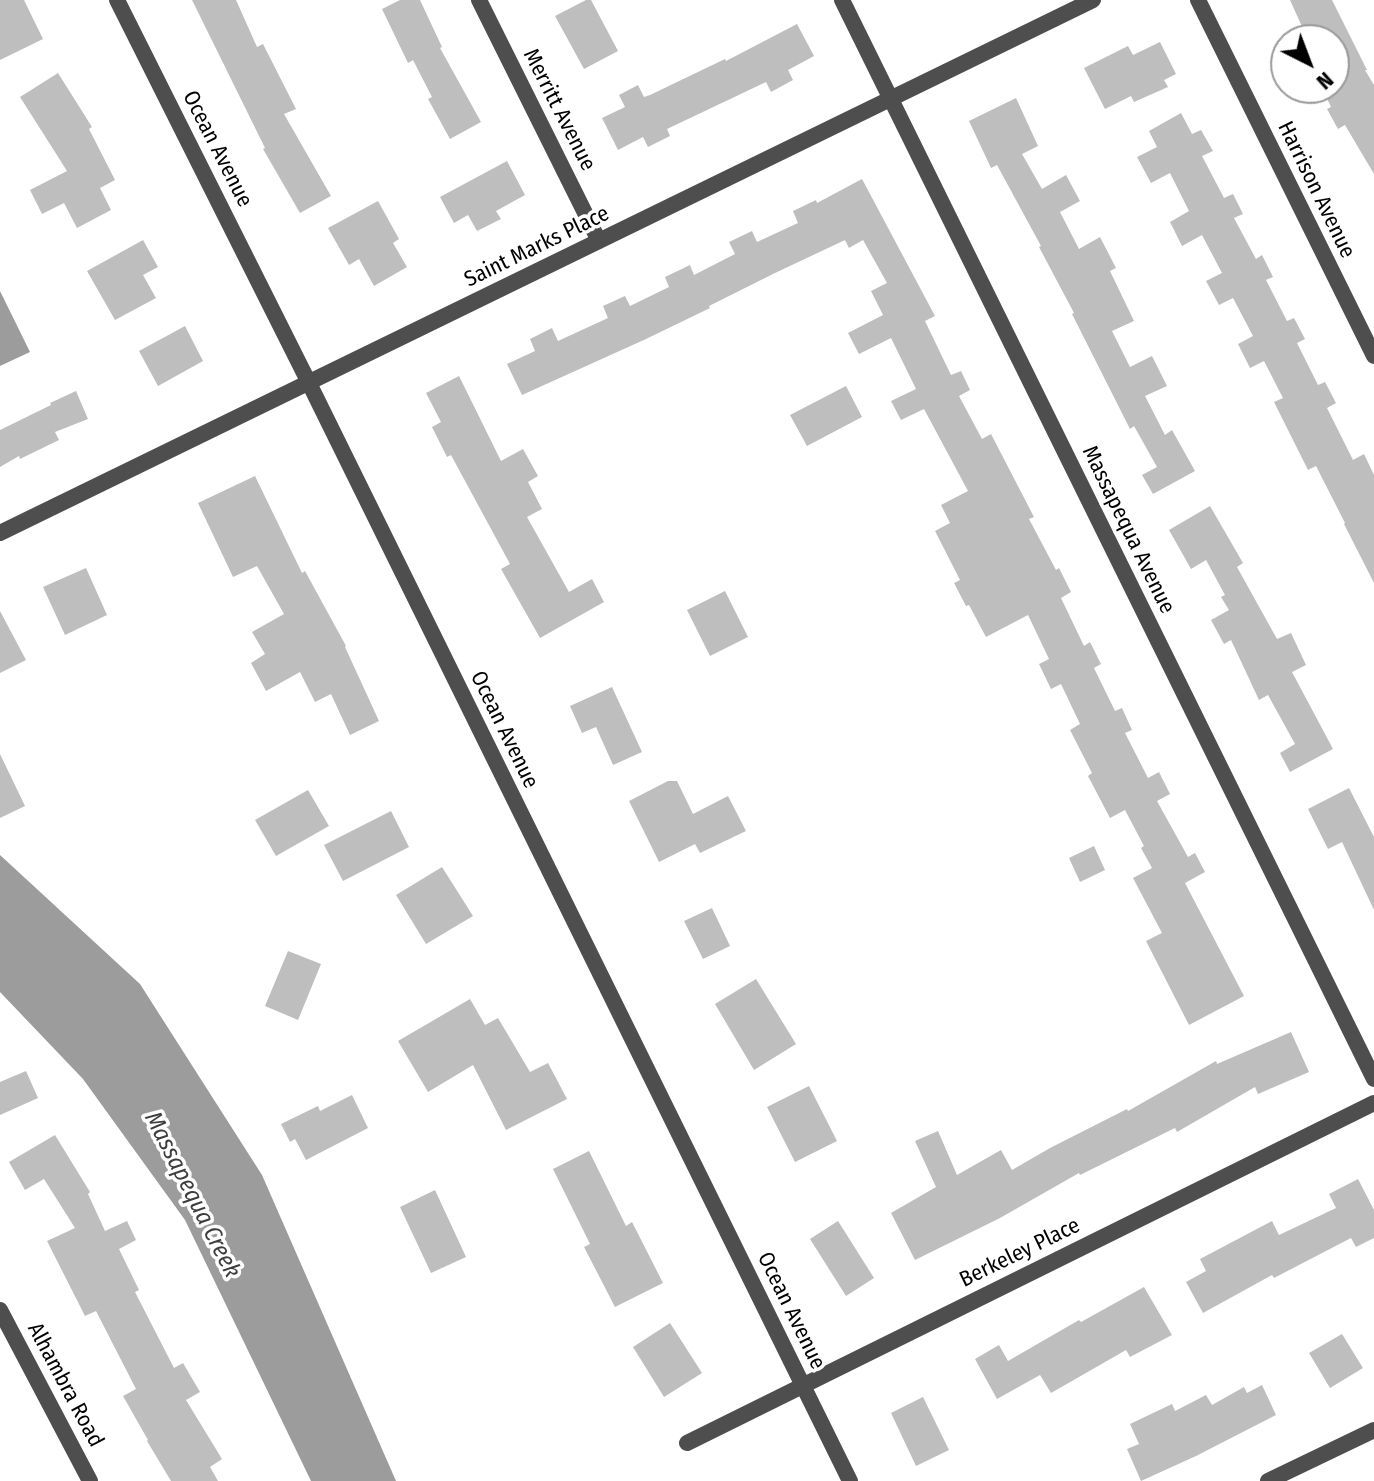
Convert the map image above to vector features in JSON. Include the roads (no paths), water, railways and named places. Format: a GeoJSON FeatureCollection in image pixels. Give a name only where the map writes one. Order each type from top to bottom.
{"type":"FeatureCollection","features":[{"type":"Feature","properties":{"kind":"street","name":"Ocean Avenue"},"geometry":{"type":"LineString","coordinates":[[117,0],[850,1481]]}},
{"type":"Feature","properties":{"kind":"street","name":"Merritt Avenue"},"geometry":{"type":"LineString","coordinates":[[479,0],[599,241]]}},
{"type":"Feature","properties":{"kind":"street","name":"Massapequa Avenue"},"geometry":{"type":"LineString","coordinates":[[842,0],[1374,1079]]}},
{"type":"Feature","properties":{"kind":"street","name":"Saint Marks Place"},"geometry":{"type":"LineString","coordinates":[[0,533],[1093,0]]}},
{"type":"Feature","properties":{"kind":"street","name":"Harrison Avenue"},"geometry":{"type":"LineString","coordinates":[[1198,0],[1374,356]]}},
{"type":"Feature","properties":{"kind":"street","name":"Berkeley Place"},"geometry":{"type":"LineString","coordinates":[[687,1443],[1374,1103]]}},
{"type":"Feature","properties":{"kind":"street","name":"Alhambra Road"},"geometry":{"type":"LineString","coordinates":[[0,1310],[87,1475]]}},
{"type":"Feature","properties":{"kind":"street"},"geometry":{"type":"LineString","coordinates":[[1268,1481],[1374,1430]]}},
{"type":"Feature","properties":{"kind":"street"},"geometry":{"type":"LineString","coordinates":[[71,1481],[87,1475]]}},
{"type":"Feature","properties":{"kind":"water"},"geometry":{"type":"Polygon","coordinates":[[[0,291],[30,352],[0,366],[0,291]]]}},
{"type":"Feature","properties":{"kind":"water","name":"Massapequa Creek"},"geometry":{"type":"Polygon","coordinates":[[[0,855],[140,984],[262,1175],[396,1481],[311,1481],[185,1220],[83,1079],[0,992],[0,855]]]}}]}
